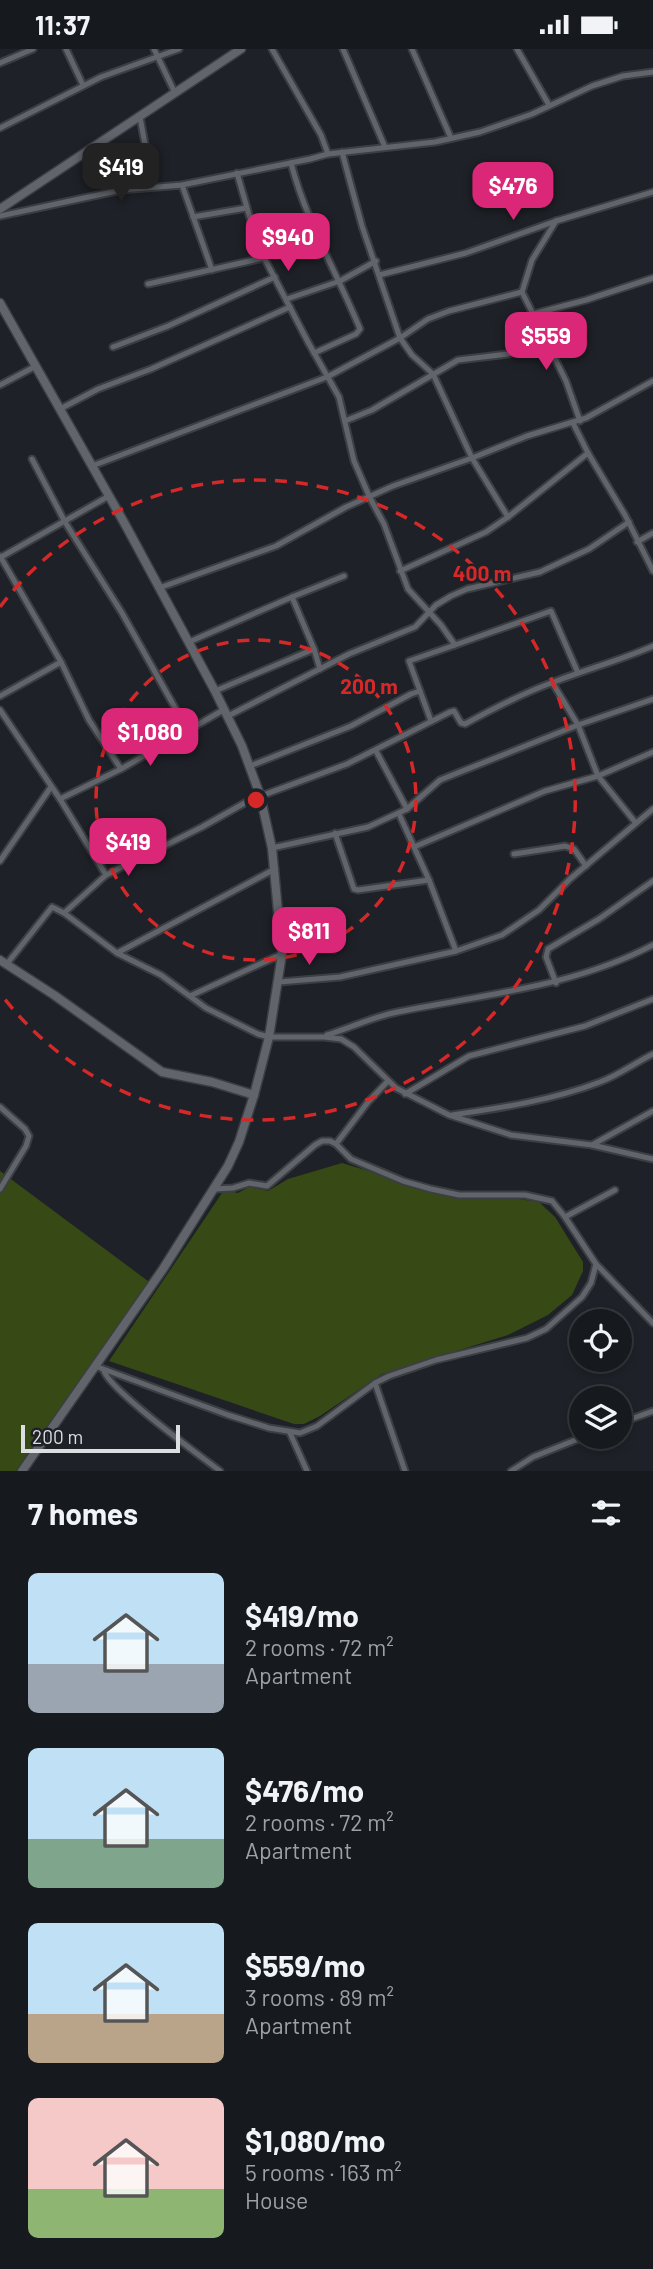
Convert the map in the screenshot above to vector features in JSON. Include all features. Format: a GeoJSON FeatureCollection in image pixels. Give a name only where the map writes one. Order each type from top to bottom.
{"type":"FeatureCollection","features":[{"type":"Feature","properties":{"kind":"main road"},"geometry":{"type":"LineString","coordinates":[[0,209],[241,49]]}},
{"type":"Feature","properties":{"kind":"main road"},"geometry":{"type":"LineString","coordinates":[[0,303],[189,642],[250,766],[260,795],[272,848],[282,954],[269,1037],[239,1142],[215,1189],[163,1269],[22,1471]]}},
{"type":"Feature","properties":{"kind":"main road"},"geometry":{"type":"LineString","coordinates":[[3,963],[54,995],[162,1072],[212,1082],[254,1095]]}},
{"type":"Feature","properties":{"kind":"street"},"geometry":{"type":"LineString","coordinates":[[0,63],[33,49]]}},
{"type":"Feature","properties":{"kind":"street"},"geometry":{"type":"LineString","coordinates":[[66,49],[83,85]]}},
{"type":"Feature","properties":{"kind":"street"},"geometry":{"type":"LineString","coordinates":[[154,49],[175,93]]}},
{"type":"Feature","properties":{"kind":"street"},"geometry":{"type":"LineString","coordinates":[[0,128],[83,85],[179,49]]}},
{"type":"Feature","properties":{"kind":"street"},"geometry":{"type":"LineString","coordinates":[[272,49],[321,135],[328,154]]}},
{"type":"Feature","properties":{"kind":"street"},"geometry":{"type":"LineString","coordinates":[[343,49],[385,147]]}},
{"type":"Feature","properties":{"kind":"street"},"geometry":{"type":"LineString","coordinates":[[412,49],[451,138]]}},
{"type":"Feature","properties":{"kind":"street"},"geometry":{"type":"LineString","coordinates":[[517,49],[549,105]]}},
{"type":"Feature","properties":{"kind":"street"},"geometry":{"type":"LineString","coordinates":[[0,216],[121,190],[182,185],[328,154],[451,138],[507,124],[623,76],[653,72]]}},
{"type":"Feature","properties":{"kind":"street"},"geometry":{"type":"LineString","coordinates":[[140,117],[151,187]]}},
{"type":"Feature","properties":{"kind":"street"},"geometry":{"type":"LineString","coordinates":[[342,152],[362,226],[400,338],[412,355],[433,374],[472,458],[508,517]]}},
{"type":"Feature","properties":{"kind":"street"},"geometry":{"type":"LineString","coordinates":[[291,163],[299,192],[340,281],[359,331],[314,353]]}},
{"type":"Feature","properties":{"kind":"street"},"geometry":{"type":"LineString","coordinates":[[237,173],[254,238],[263,258],[339,397],[354,461],[389,535],[400,571],[413,597],[429,612],[455,645]]}},
{"type":"Feature","properties":{"kind":"street"},"geometry":{"type":"LineString","coordinates":[[182,185],[212,271]]}},
{"type":"Feature","properties":{"kind":"street"},"geometry":{"type":"LineString","coordinates":[[379,275],[466,253],[556,221],[653,192]]}},
{"type":"Feature","properties":{"kind":"street"},"geometry":{"type":"LineString","coordinates":[[193,217],[246,208]]}},
{"type":"Feature","properties":{"kind":"street"},"geometry":{"type":"LineString","coordinates":[[556,221],[532,260],[522,292],[566,381],[580,421]]}},
{"type":"Feature","properties":{"kind":"street"},"geometry":{"type":"LineString","coordinates":[[148,283],[263,258]]}},
{"type":"Feature","properties":{"kind":"street"},"geometry":{"type":"LineString","coordinates":[[287,299],[340,281],[376,261]]}},
{"type":"Feature","properties":{"kind":"street"},"geometry":{"type":"LineString","coordinates":[[113,347],[168,326],[275,277]]}},
{"type":"Feature","properties":{"kind":"street"},"geometry":{"type":"LineString","coordinates":[[533,314],[653,278]]}},
{"type":"Feature","properties":{"kind":"street"},"geometry":{"type":"LineString","coordinates":[[92,466],[327,377],[400,338],[418,324],[449,311],[522,292]]}},
{"type":"Feature","properties":{"kind":"street"},"geometry":{"type":"LineString","coordinates":[[60,409],[98,389],[151,369],[290,307]]}},
{"type":"Feature","properties":{"kind":"street"},"geometry":{"type":"LineString","coordinates":[[345,421],[365,414],[462,359],[508,354],[544,339]]}},
{"type":"Feature","properties":{"kind":"street"},"geometry":{"type":"LineString","coordinates":[[0,385],[36,366]]}},
{"type":"Feature","properties":{"kind":"street"},"geometry":{"type":"LineString","coordinates":[[159,588],[275,546],[346,507],[393,486],[527,436],[580,421],[653,381]]}},
{"type":"Feature","properties":{"kind":"street"},"geometry":{"type":"LineString","coordinates":[[573,423],[629,522],[653,571]]}},
{"type":"Feature","properties":{"kind":"street"},"geometry":{"type":"LineString","coordinates":[[400,571],[477,536],[508,517],[588,453]]}},
{"type":"Feature","properties":{"kind":"street"},"geometry":{"type":"LineString","coordinates":[[32,460],[65,522],[122,613],[188,731]]}},
{"type":"Feature","properties":{"kind":"street"},"geometry":{"type":"LineString","coordinates":[[109,496],[0,557],[61,662],[89,720],[121,769]]}},
{"type":"Feature","properties":{"kind":"street"},"geometry":{"type":"LineString","coordinates":[[60,799],[121,769],[188,731],[415,627],[436,605],[462,591],[540,572],[589,549],[629,522]]}},
{"type":"Feature","properties":{"kind":"street"},"geometry":{"type":"LineString","coordinates":[[637,542],[653,533]]}},
{"type":"Feature","properties":{"kind":"street"},"geometry":{"type":"LineString","coordinates":[[189,642],[344,576]]}},
{"type":"Feature","properties":{"kind":"street"},"geometry":{"type":"LineString","coordinates":[[292,597],[320,669]]}},
{"type":"Feature","properties":{"kind":"street"},"geometry":{"type":"LineString","coordinates":[[431,721],[409,661],[551,611],[578,673]]}},
{"type":"Feature","properties":{"kind":"street"},"geometry":{"type":"LineString","coordinates":[[64,913],[106,874],[260,795],[323,774],[376,751],[453,711],[461,723],[465,724],[552,682],[653,646]]}},
{"type":"Feature","properties":{"kind":"street"},"geometry":{"type":"LineString","coordinates":[[215,691],[314,649]]}},
{"type":"Feature","properties":{"kind":"street"},"geometry":{"type":"LineString","coordinates":[[0,696],[61,662]]}},
{"type":"Feature","properties":{"kind":"street"},"geometry":{"type":"LineString","coordinates":[[552,682],[578,725],[598,776],[635,822]]}},
{"type":"Feature","properties":{"kind":"street"},"geometry":{"type":"LineString","coordinates":[[250,766],[351,726],[420,691]]}},
{"type":"Feature","properties":{"kind":"street"},"geometry":{"type":"LineString","coordinates":[[272,848],[368,827],[407,810],[440,779],[653,699]]}},
{"type":"Feature","properties":{"kind":"street"},"geometry":{"type":"LineString","coordinates":[[0,710],[106,874]]}},
{"type":"Feature","properties":{"kind":"street"},"geometry":{"type":"LineString","coordinates":[[376,751],[407,810]]}},
{"type":"Feature","properties":{"kind":"street"},"geometry":{"type":"LineString","coordinates":[[414,847],[545,790],[598,776],[653,752]]}},
{"type":"Feature","properties":{"kind":"street"},"geometry":{"type":"LineString","coordinates":[[0,861],[51,787]]}},
{"type":"Feature","properties":{"kind":"street"},"geometry":{"type":"LineString","coordinates":[[279,982],[340,977],[456,951],[502,935],[539,910],[635,822],[653,809]]}},
{"type":"Feature","properties":{"kind":"street"},"geometry":{"type":"LineString","coordinates":[[398,814],[429,880],[456,951]]}},
{"type":"Feature","properties":{"kind":"street"},"geometry":{"type":"LineString","coordinates":[[335,833],[354,889],[429,880]]}},
{"type":"Feature","properties":{"kind":"street"},"geometry":{"type":"LineString","coordinates":[[514,854],[565,846],[574,849],[586,866]]}},
{"type":"Feature","properties":{"kind":"street"},"geometry":{"type":"LineString","coordinates":[[117,953],[275,869]]}},
{"type":"Feature","properties":{"kind":"street"},"geometry":{"type":"LineString","coordinates":[[556,983],[546,957],[548,949],[599,919],[653,881]]}},
{"type":"Feature","properties":{"kind":"street"},"geometry":{"type":"LineString","coordinates":[[3,963],[52,907],[117,953],[147,967],[192,995],[206,1008],[232,1022],[269,1037],[341,1039],[355,1047],[388,1081],[405,1094],[449,1115],[511,1135],[592,1145],[653,1159]]}},
{"type":"Feature","properties":{"kind":"street"},"geometry":{"type":"LineString","coordinates":[[324,1037],[392,1013],[556,983],[603,969],[653,945]]}},
{"type":"Feature","properties":{"kind":"street"},"geometry":{"type":"LineString","coordinates":[[192,995],[282,954]]}},
{"type":"Feature","properties":{"kind":"street"},"geometry":{"type":"LineString","coordinates":[[405,1094],[469,1056],[585,1026],[653,999]]}},
{"type":"Feature","properties":{"kind":"street"},"geometry":{"type":"LineString","coordinates":[[449,1115],[497,1109],[575,1090],[602,1081],[653,1054]]}},
{"type":"Feature","properties":{"kind":"street"},"geometry":{"type":"LineString","coordinates":[[336,1144],[388,1081]]}},
{"type":"Feature","properties":{"kind":"street"},"geometry":{"type":"LineString","coordinates":[[0,1107],[26,1129],[29,1136],[26,1146],[0,1189]]}},
{"type":"Feature","properties":{"kind":"street"},"geometry":{"type":"LineString","coordinates":[[592,1145],[653,1111]]}},
{"type":"Feature","properties":{"kind":"street"},"geometry":{"type":"LineString","coordinates":[[215,1189],[233,1188],[249,1183],[267,1186],[322,1141],[336,1144],[351,1159],[403,1181],[459,1195],[524,1195],[546,1199],[555,1203],[596,1264],[653,1323]]}},
{"type":"Feature","properties":{"kind":"street"},"geometry":{"type":"LineString","coordinates":[[565,1217],[615,1190]]}},
{"type":"Feature","properties":{"kind":"street"},"geometry":{"type":"LineString","coordinates":[[95,1366],[228,1415],[290,1433],[300,1433],[317,1426],[375,1383],[436,1360],[527,1338],[546,1329],[582,1297],[595,1273],[596,1264]]}},
{"type":"Feature","properties":{"kind":"street"},"geometry":{"type":"LineString","coordinates":[[104,1371],[106,1378],[136,1405],[220,1471]]}},
{"type":"Feature","properties":{"kind":"street"},"geometry":{"type":"LineString","coordinates":[[375,1383],[405,1471]]}},
{"type":"Feature","properties":{"kind":"street"},"geometry":{"type":"LineString","coordinates":[[632,1419],[653,1411]]}},
{"type":"Feature","properties":{"kind":"street"},"geometry":{"type":"LineString","coordinates":[[290,1433],[307,1471]]}},
{"type":"Feature","properties":{"kind":"street"},"geometry":{"type":"LineString","coordinates":[[511,1471],[533,1457],[569,1443]]}},
{"type":"Feature","properties":{"kind":"green space"},"geometry":{"type":"Polygon","coordinates":[[[342,1163],[455,1197],[504,1197],[539,1202],[555,1217],[583,1262],[583,1271],[572,1295],[548,1315],[508,1335],[382,1374],[304,1424],[294,1424],[109,1361],[224,1190],[238,1193],[249,1187],[268,1191],[288,1179],[342,1163]]]}},
{"type":"Feature","properties":{"kind":"green space"},"geometry":{"type":"Polygon","coordinates":[[[0,1171],[152,1284],[22,1471],[0,1471],[0,1171]]]}}]}
